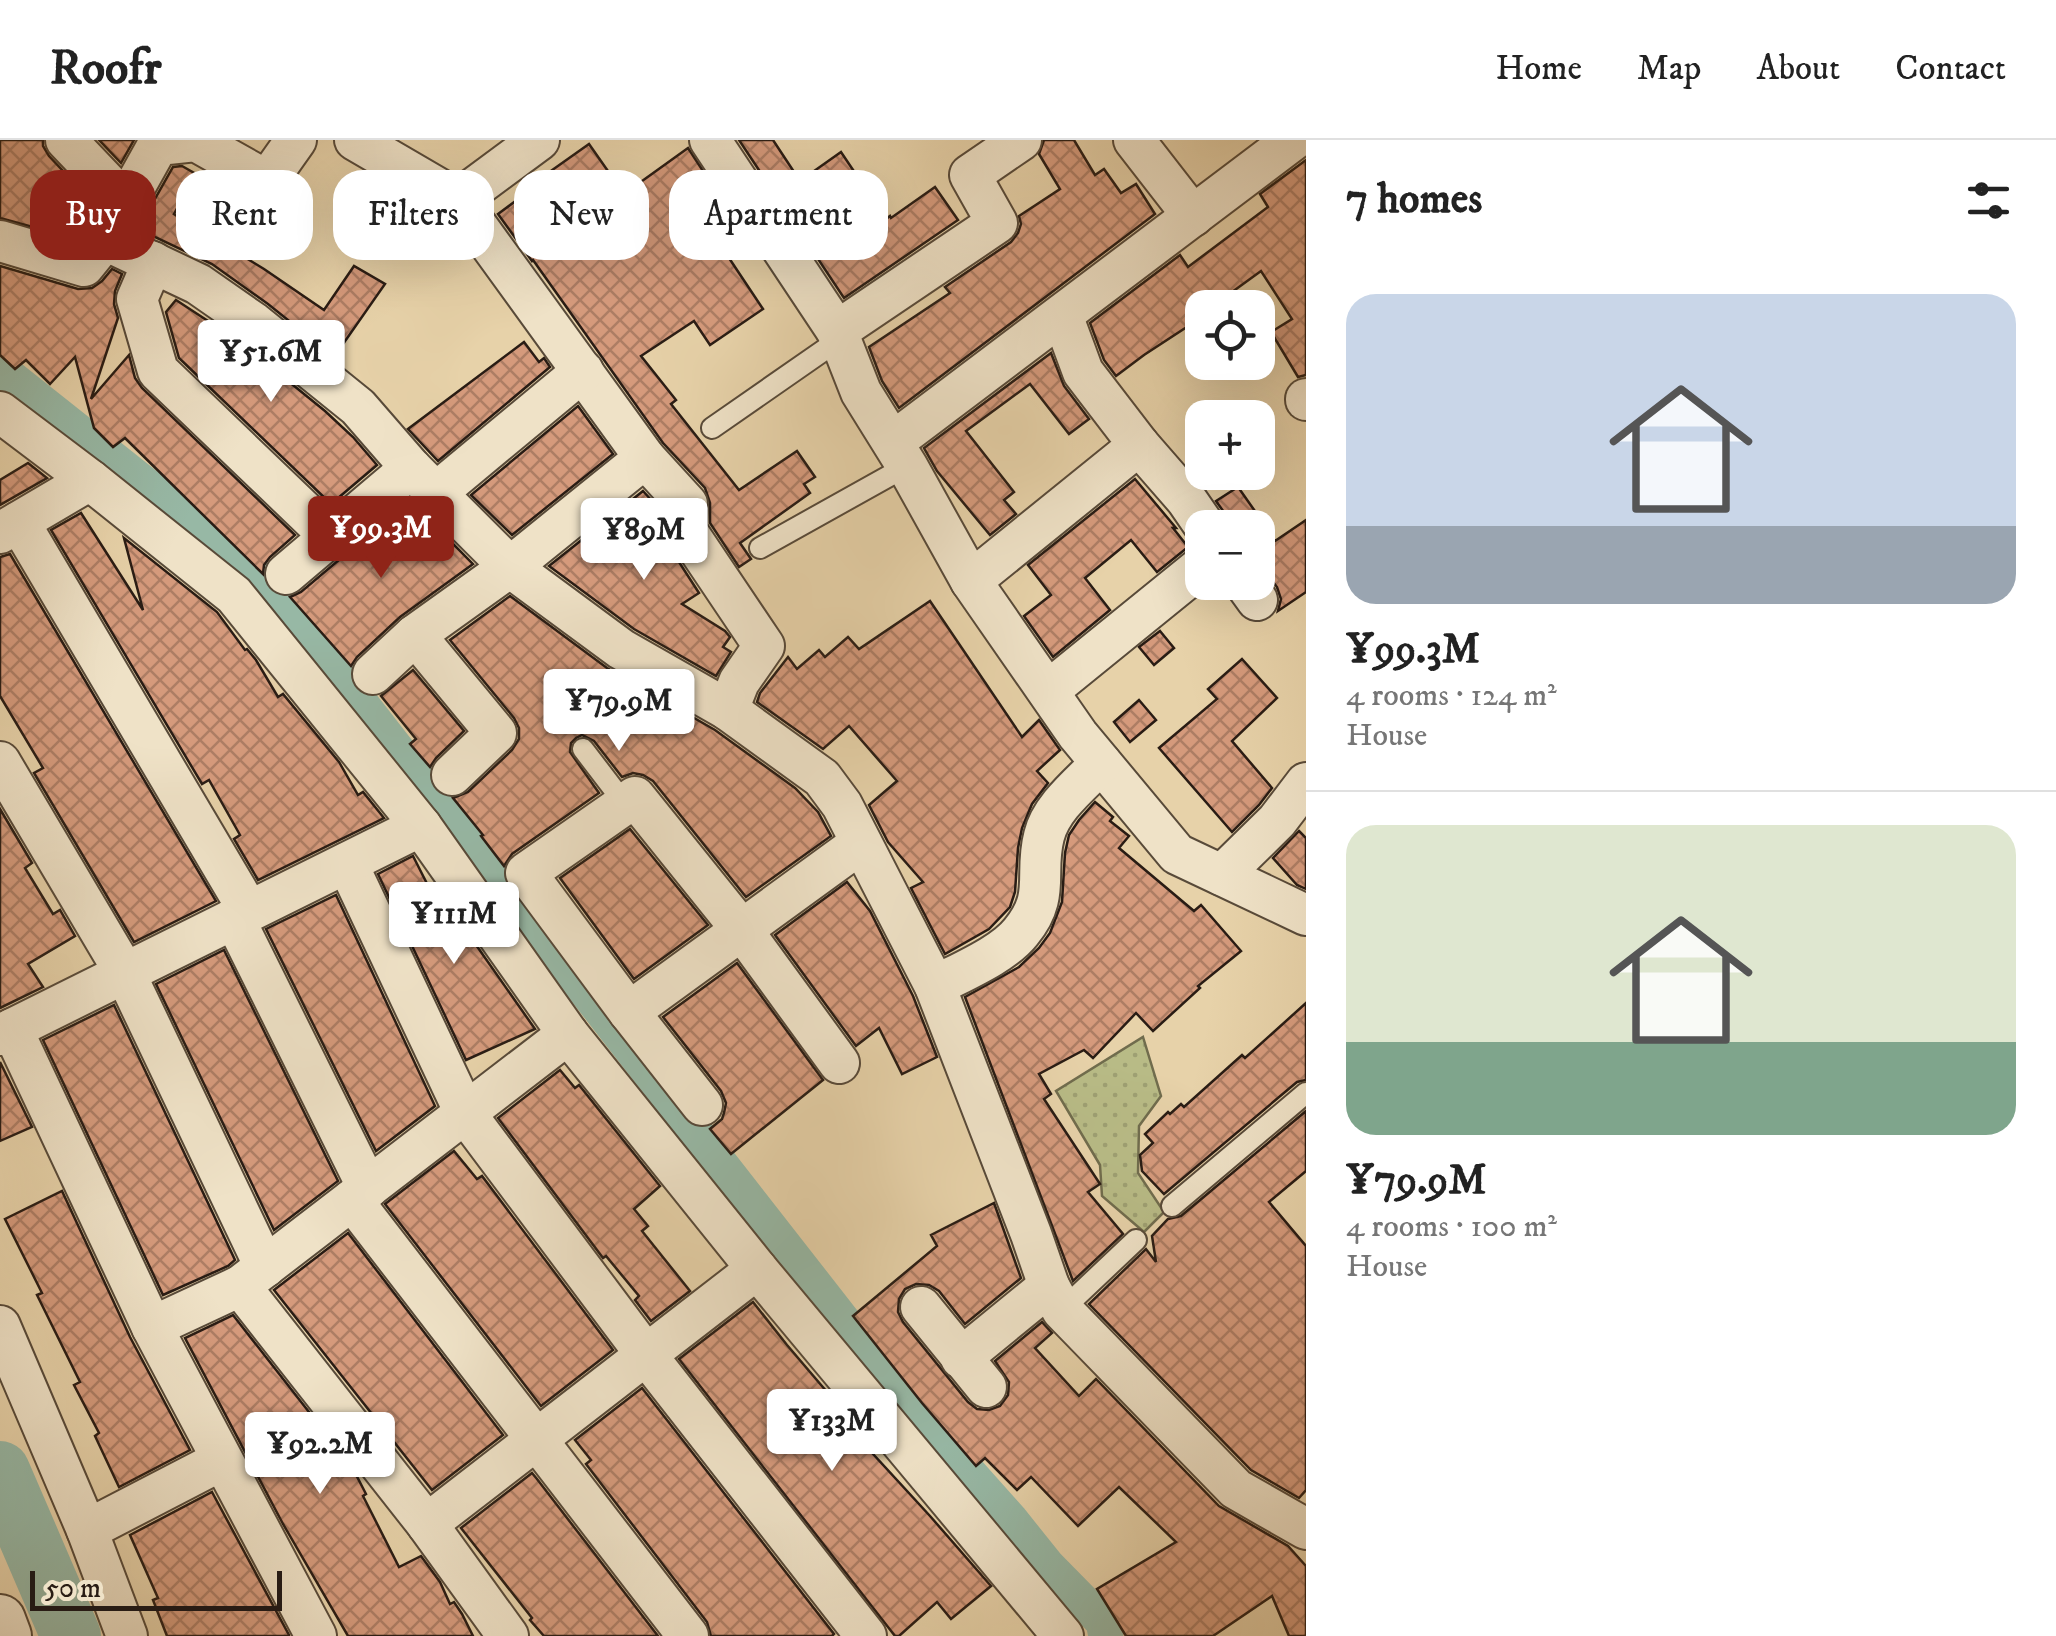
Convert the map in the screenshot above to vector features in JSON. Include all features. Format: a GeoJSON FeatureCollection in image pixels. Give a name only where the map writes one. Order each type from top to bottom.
{"type":"FeatureCollection","features":[{"type":"Feature","properties":{"kind":"street"},"geometry":{"type":"LineString","coordinates":[[66,140],[94,170]]}},
{"type":"Feature","properties":{"kind":"street"},"geometry":{"type":"LineString","coordinates":[[142,170],[156,142],[196,141],[267,181],[296,140]]}},
{"type":"Feature","properties":{"kind":"street"},"geometry":{"type":"LineString","coordinates":[[355,140],[406,170]]}},
{"type":"Feature","properties":{"kind":"street"},"geometry":{"type":"LineString","coordinates":[[494,173],[539,140]]}},
{"type":"Feature","properties":{"kind":"street"},"geometry":{"type":"LineString","coordinates":[[710,140],[838,335],[861,392],[971,581],[1078,736],[1176,854],[1306,915]]}},
{"type":"Feature","properties":{"kind":"street"},"geometry":{"type":"LineString","coordinates":[[838,335],[997,223],[970,174],[1022,140]]}},
{"type":"Feature","properties":{"kind":"street"},"geometry":{"type":"LineString","coordinates":[[1134,140],[1193,216]]}},
{"type":"Feature","properties":{"kind":"street"},"geometry":{"type":"LineString","coordinates":[[900,454],[1062,315],[1292,140]]}},
{"type":"Feature","properties":{"kind":"street"},"geometry":{"type":"LineString","coordinates":[[0,241],[30,250]]}},
{"type":"Feature","properties":{"kind":"street"},"geometry":{"type":"LineString","coordinates":[[494,249],[645,458],[686,504],[686,530],[764,646],[738,682],[728,710]]}},
{"type":"Feature","properties":{"kind":"street"},"geometry":{"type":"LineString","coordinates":[[64,260],[84,266],[89,260]]}},
{"type":"Feature","properties":{"kind":"street"},"geometry":{"type":"LineString","coordinates":[[149,260],[198,284],[358,406],[424,481],[510,567],[621,649],[728,710],[822,778],[842,805],[935,986],[1055,1298],[1236,1489],[1306,1530]]}},
{"type":"Feature","properties":{"kind":"street"},"geometry":{"type":"LineString","coordinates":[[153,262],[137,299],[158,372],[331,537]]}},
{"type":"Feature","properties":{"kind":"street"},"geometry":{"type":"LineString","coordinates":[[1062,315],[1084,372],[1194,510]]}},
{"type":"Feature","properties":{"kind":"street"},"geometry":{"type":"LineString","coordinates":[[286,574],[331,537],[424,481],[583,371]]}},
{"type":"Feature","properties":{"kind":"street"},"geometry":{"type":"LineString","coordinates":[[0,412],[234,595],[421,826],[568,1034],[757,1269],[1064,1636]]}},
{"type":"Feature","properties":{"kind":"street"},"geometry":{"type":"LineString","coordinates":[[971,581],[1140,445]]}},
{"type":"Feature","properties":{"kind":"street"},"geometry":{"type":"LineString","coordinates":[[372,674],[415,635],[510,567],[645,458]]}},
{"type":"Feature","properties":{"kind":"street"},"geometry":{"type":"LineString","coordinates":[[90,480],[10,528],[242,915],[360,1194],[536,1440],[688,1636]]}},
{"type":"Feature","properties":{"kind":"street"},"geometry":{"type":"LineString","coordinates":[[1048,692],[1185,580]]}},
{"type":"Feature","properties":{"kind":"street"},"geometry":{"type":"LineString","coordinates":[[415,635],[496,734],[452,776]]}},
{"type":"Feature","properties":{"kind":"street"},"geometry":{"type":"LineString","coordinates":[[0,762],[125,973],[253,1276],[508,1636]]}},
{"type":"Feature","properties":{"kind":"street"},"geometry":{"type":"LineString","coordinates":[[935,986],[1002,949],[1020,934],[1039,904],[1044,836],[1054,814],[1101,763]]}},
{"type":"Feature","properties":{"kind":"street"},"geometry":{"type":"LineString","coordinates":[[1222,875],[1277,821],[1306,783]]}},
{"type":"Feature","properties":{"kind":"street"},"geometry":{"type":"LineString","coordinates":[[702,1105],[526,873],[635,797],[742,930],[839,1063]]}},
{"type":"Feature","properties":{"kind":"street"},"geometry":{"type":"LineString","coordinates":[[316,1636],[152,1327],[6,1032],[421,826]]}},
{"type":"Feature","properties":{"kind":"street"},"geometry":{"type":"LineString","coordinates":[[629,1012],[861,843]]}},
{"type":"Feature","properties":{"kind":"street"},"geometry":{"type":"LineString","coordinates":[[348,863],[465,1113],[647,1356],[866,1636]]}},
{"type":"Feature","properties":{"kind":"street"},"geometry":{"type":"LineString","coordinates":[[152,1327],[253,1276],[568,1034]]}},
{"type":"Feature","properties":{"kind":"street"},"geometry":{"type":"LineString","coordinates":[[427,1524],[757,1269]]}},
{"type":"Feature","properties":{"kind":"street"},"geometry":{"type":"LineString","coordinates":[[921,1307],[974,1373],[1055,1298]]}},
{"type":"Feature","properties":{"kind":"street"},"geometry":{"type":"LineString","coordinates":[[0,1326],[87,1530],[127,1636]]}},
{"type":"Feature","properties":{"kind":"street"},"geometry":{"type":"LineString","coordinates":[[87,1530],[222,1460]]}},
{"type":"Feature","properties":{"kind":"street"},"geometry":{"type":"LineString","coordinates":[[0,1620],[6,1636]]}},
{"type":"Feature","properties":{"kind":"lane"},"geometry":{"type":"LineString","coordinates":[[712,428],[838,335]]}},
{"type":"Feature","properties":{"kind":"lane"},"geometry":{"type":"LineString","coordinates":[[760,548],[900,454]]}},
{"type":"Feature","properties":{"kind":"lane"},"geometry":{"type":"LineString","coordinates":[[583,749],[625,804]]}},
{"type":"Feature","properties":{"kind":"lane"},"geometry":{"type":"LineString","coordinates":[[1172,1206],[1306,1093]]}},
{"type":"Feature","properties":{"kind":"lane"},"geometry":{"type":"LineString","coordinates":[[1055,1298],[1136,1240]]}},
{"type":"Feature","properties":{"kind":"green space"},"geometry":{"type":"Polygon","coordinates":[[[1143,1037],[1161,1096],[1139,1126],[1138,1173],[1164,1212],[1144,1232],[1102,1196],[1100,1165],[1056,1091],[1143,1037]]]}},
{"type":"Feature","properties":{"kind":"building"},"geometry":{"type":"Polygon","coordinates":[[[0,140],[43,140],[49,156],[62,170],[30,170],[30,226],[0,218],[0,140]]]}},
{"type":"Feature","properties":{"kind":"building"},"geometry":{"type":"Polygon","coordinates":[[[99,140],[134,140],[121,163],[99,140]]]}},
{"type":"Feature","properties":{"kind":"building"},"geometry":{"type":"Polygon","coordinates":[[[739,140],[773,140],[793,170],[759,170],[739,140]]]}},
{"type":"Feature","properties":{"kind":"building"},"geometry":{"type":"Polygon","coordinates":[[[1044,140],[1074,140],[1095,175],[1104,169],[1121,193],[1136,184],[1155,214],[899,408],[882,381],[869,347],[950,293],[945,287],[1011,242],[1021,224],[1019,216],[1060,189],[1039,154],[1044,140]]]}},
{"type":"Feature","properties":{"kind":"building"},"geometry":{"type":"Polygon","coordinates":[[[589,144],[607,170],[552,170],[589,144]]]}},
{"type":"Feature","properties":{"kind":"building"},"geometry":{"type":"Polygon","coordinates":[[[688,148],[702,170],[669,170],[669,260],[730,260],[763,309],[710,345],[694,321],[641,356],[676,400],[671,404],[739,490],[797,451],[815,477],[804,484],[810,493],[740,543],[751,559],[739,567],[710,523],[705,488],[663,443],[533,260],[649,260],[649,176],[688,148]]]}},
{"type":"Feature","properties":{"kind":"building"},"geometry":{"type":"Polygon","coordinates":[[[841,152],[853,170],[816,170],[841,152]]]}},
{"type":"Feature","properties":{"kind":"building"},"geometry":{"type":"Polygon","coordinates":[[[1306,160],[1306,375],[1298,377],[1275,339],[1275,330],[1292,319],[1261,271],[1235,290],[1185,290],[1185,328],[1116,376],[1104,360],[1090,323],[1180,255],[1188,267],[1268,207],[1260,194],[1306,160]]]}},
{"type":"Feature","properties":{"kind":"building"},"geometry":{"type":"Polygon","coordinates":[[[173,167],[189,170],[176,170],[176,247],[156,238],[156,197],[173,167]]]}},
{"type":"Feature","properties":{"kind":"building"},"geometry":{"type":"Polygon","coordinates":[[[935,187],[958,220],[844,298],[819,260],[888,260],[888,218],[935,187]]]}},
{"type":"Feature","properties":{"kind":"building"},"geometry":{"type":"Polygon","coordinates":[[[514,202],[514,236],[498,214],[514,202]]]}},
{"type":"Feature","properties":{"kind":"building"},"geometry":{"type":"Polygon","coordinates":[[[204,260],[249,260],[324,310],[354,266],[385,284],[334,357],[204,260]]]}},
{"type":"Feature","properties":{"kind":"building"},"geometry":{"type":"Polygon","coordinates":[[[0,266],[78,289],[92,288],[112,269],[122,274],[115,291],[118,318],[91,399],[129,355],[142,388],[295,535],[270,557],[263,574],[125,438],[113,447],[94,428],[75,357],[50,384],[26,360],[15,369],[0,355],[0,266]]]}},
{"type":"Feature","properties":{"kind":"building"},"geometry":{"type":"Polygon","coordinates":[[[176,300],[240,342],[325,411],[377,465],[331,504],[179,358],[166,312],[176,300]]]}},
{"type":"Feature","properties":{"kind":"building"},"geometry":{"type":"Polygon","coordinates":[[[524,342],[539,362],[544,358],[550,367],[438,461],[408,429],[524,342]]]}},
{"type":"Feature","properties":{"kind":"building"},"geometry":{"type":"Polygon","coordinates":[[[1051,353],[1064,386],[1089,419],[1069,434],[1030,384],[966,431],[1014,492],[1004,500],[1016,514],[990,535],[937,471],[924,448],[1051,353]]]}},
{"type":"Feature","properties":{"kind":"building"},"geometry":{"type":"Polygon","coordinates":[[[578,406],[613,454],[512,535],[471,495],[578,406]]]}},
{"type":"Feature","properties":{"kind":"building"},"geometry":{"type":"Polygon","coordinates":[[[28,463],[47,478],[0,505],[0,480],[28,463]]]}},
{"type":"Feature","properties":{"kind":"building"},"geometry":{"type":"Polygon","coordinates":[[[1135,479],[1185,543],[1185,549],[1157,572],[1131,540],[1085,578],[1110,610],[1053,657],[1024,616],[1051,595],[1028,565],[1135,479]]]}},
{"type":"Feature","properties":{"kind":"building"},"geometry":{"type":"Polygon","coordinates":[[[1240,490],[1254,510],[1222,510],[1216,501],[1240,490]]]}},
{"type":"Feature","properties":{"kind":"building"},"geometry":{"type":"Polygon","coordinates":[[[643,491],[663,513],[666,542],[699,593],[682,604],[730,637],[723,647],[731,652],[716,676],[634,629],[549,566],[643,491]]]}},
{"type":"Feature","properties":{"kind":"building"},"geometry":{"type":"Polygon","coordinates":[[[410,500],[473,564],[400,617],[351,666],[290,597],[301,592],[410,500]]]}},
{"type":"Feature","properties":{"kind":"building"},"geometry":{"type":"Polygon","coordinates":[[[81,513],[143,610],[124,538],[217,612],[256,660],[278,697],[283,694],[339,762],[358,795],[363,792],[384,818],[258,880],[234,839],[240,835],[209,780],[202,784],[51,530],[81,513]]]}},
{"type":"Feature","properties":{"kind":"building"},"geometry":{"type":"Polygon","coordinates":[[[1306,520],[1306,592],[1278,611],[1281,599],[1275,541],[1306,520]]]}},
{"type":"Feature","properties":{"kind":"building"},"geometry":{"type":"Polygon","coordinates":[[[10,554],[216,901],[134,942],[34,773],[43,768],[0,696],[0,557],[10,554]]]}},
{"type":"Feature","properties":{"kind":"building"},"geometry":{"type":"Polygon","coordinates":[[[510,596],[607,668],[715,730],[795,788],[818,812],[831,836],[746,897],[653,781],[633,773],[622,777],[594,741],[582,735],[571,743],[570,752],[599,793],[512,854],[504,866],[453,798],[468,792],[512,750],[519,739],[519,728],[450,640],[510,596]]]}},
{"type":"Feature","properties":{"kind":"building"},"geometry":{"type":"Polygon","coordinates":[[[930,601],[1022,737],[1039,720],[1060,750],[1037,771],[1048,783],[1032,804],[1022,828],[1010,907],[989,929],[945,954],[911,888],[923,882],[888,842],[869,805],[897,781],[849,726],[823,749],[757,702],[788,657],[797,669],[819,650],[825,657],[848,637],[859,649],[930,601]]]}},
{"type":"Feature","properties":{"kind":"building"},"geometry":{"type":"Polygon","coordinates":[[[1160,631],[1174,648],[1154,665],[1139,647],[1160,631]]]}},
{"type":"Feature","properties":{"kind":"building"},"geometry":{"type":"Polygon","coordinates":[[[1242,659],[1277,698],[1232,741],[1272,788],[1232,832],[1159,748],[1217,699],[1208,689],[1242,659]]]}},
{"type":"Feature","properties":{"kind":"building"},"geometry":{"type":"Polygon","coordinates":[[[413,670],[464,731],[430,767],[410,744],[416,739],[381,696],[413,670]]]}},
{"type":"Feature","properties":{"kind":"building"},"geometry":{"type":"Polygon","coordinates":[[[1139,700],[1156,720],[1130,742],[1114,722],[1139,700]]]}},
{"type":"Feature","properties":{"kind":"building"},"geometry":{"type":"Polygon","coordinates":[[[1095,802],[1129,836],[1119,848],[1194,911],[1201,905],[1241,951],[1198,986],[1153,1031],[1136,1013],[1093,1058],[1084,1050],[1039,1074],[1051,1094],[1044,1099],[1100,1184],[1088,1192],[1123,1234],[1073,1281],[965,997],[1019,967],[1050,933],[1062,902],[1069,835],[1095,802]]]}},
{"type":"Feature","properties":{"kind":"building"},"geometry":{"type":"Polygon","coordinates":[[[0,809],[32,863],[25,868],[53,914],[60,910],[75,936],[28,964],[43,987],[0,1008],[0,809]]]}},
{"type":"Feature","properties":{"kind":"building"},"geometry":{"type":"Polygon","coordinates":[[[630,829],[708,925],[634,979],[560,878],[630,829]]]}},
{"type":"Feature","properties":{"kind":"building"},"geometry":{"type":"Polygon","coordinates":[[[1299,831],[1306,838],[1306,889],[1297,885],[1273,858],[1299,831]]]}},
{"type":"Feature","properties":{"kind":"building"},"geometry":{"type":"Polygon","coordinates":[[[413,856],[451,931],[462,925],[535,1029],[466,1060],[378,874],[413,856]]]}},
{"type":"Feature","properties":{"kind":"building"},"geometry":{"type":"Polygon","coordinates":[[[847,882],[870,911],[913,996],[937,1057],[902,1074],[879,1028],[856,1046],[775,935],[847,882]]]}},
{"type":"Feature","properties":{"kind":"building"},"geometry":{"type":"Polygon","coordinates":[[[336,895],[435,1106],[376,1151],[266,929],[336,895]]]}},
{"type":"Feature","properties":{"kind":"building"},"geometry":{"type":"Polygon","coordinates":[[[224,950],[338,1181],[274,1230],[156,984],[224,950]]]}},
{"type":"Feature","properties":{"kind":"building"},"geometry":{"type":"Polygon","coordinates":[[[737,963],[823,1080],[731,1154],[710,1129],[724,1113],[726,1103],[721,1091],[663,1017],[737,963]]]}},
{"type":"Feature","properties":{"kind":"building"},"geometry":{"type":"Polygon","coordinates":[[[1306,1003],[1306,1080],[1297,1082],[1164,1194],[1142,1171],[1140,1155],[1153,1143],[1145,1134],[1168,1112],[1181,1104],[1184,1107],[1242,1055],[1245,1058],[1306,1003]]]}},
{"type":"Feature","properties":{"kind":"building"},"geometry":{"type":"Polygon","coordinates":[[[114,1005],[235,1260],[163,1295],[43,1040],[114,1005]]]}},
{"type":"Feature","properties":{"kind":"building"},"geometry":{"type":"Polygon","coordinates":[[[0,1062],[32,1127],[0,1141],[0,1062]]]}},
{"type":"Feature","properties":{"kind":"building"},"geometry":{"type":"Polygon","coordinates":[[[560,1070],[575,1088],[579,1085],[660,1186],[634,1209],[648,1226],[642,1231],[690,1291],[651,1321],[635,1300],[639,1296],[606,1256],[603,1258],[498,1118],[560,1070]]]}},
{"type":"Feature","properties":{"kind":"building"},"geometry":{"type":"Polygon","coordinates":[[[1306,1111],[1306,1171],[1269,1202],[1306,1246],[1306,1490],[1299,1498],[1251,1470],[1089,1304],[1146,1249],[1156,1262],[1152,1236],[1168,1219],[1181,1216],[1306,1111]]]}},
{"type":"Feature","properties":{"kind":"building"},"geometry":{"type":"Polygon","coordinates":[[[454,1151],[477,1179],[482,1176],[613,1350],[541,1406],[385,1204],[454,1151]]]}},
{"type":"Feature","properties":{"kind":"building"},"geometry":{"type":"Polygon","coordinates":[[[62,1191],[130,1337],[190,1450],[119,1487],[95,1436],[99,1433],[74,1385],[80,1382],[5,1219],[62,1191]]]}},
{"type":"Feature","properties":{"kind":"building"},"geometry":{"type":"Polygon","coordinates":[[[994,1203],[1021,1278],[965,1324],[939,1291],[916,1284],[905,1289],[899,1299],[898,1312],[903,1322],[968,1402],[977,1409],[989,1410],[1000,1406],[1008,1395],[1009,1382],[995,1361],[1042,1322],[1052,1333],[1035,1348],[1079,1396],[1096,1379],[1219,1506],[1288,1546],[1306,1566],[1306,1636],[1289,1636],[1272,1596],[1213,1636],[1126,1636],[1097,1589],[1176,1542],[1119,1487],[1078,1526],[1031,1477],[1017,1490],[985,1458],[976,1466],[853,1316],[937,1246],[931,1235],[994,1203]]]}},
{"type":"Feature","properties":{"kind":"building"},"geometry":{"type":"Polygon","coordinates":[[[348,1233],[503,1435],[432,1490],[274,1290],[348,1233]]]}},
{"type":"Feature","properties":{"kind":"building"},"geometry":{"type":"Polygon","coordinates":[[[753,1302],[867,1439],[863,1443],[991,1586],[951,1619],[937,1602],[895,1636],[679,1359],[753,1302]]]}},
{"type":"Feature","properties":{"kind":"building"},"geometry":{"type":"Polygon","coordinates":[[[233,1315],[352,1467],[399,1567],[421,1556],[473,1636],[348,1636],[283,1524],[185,1338],[233,1315]]]}},
{"type":"Feature","properties":{"kind":"building"},"geometry":{"type":"Polygon","coordinates":[[[642,1388],[832,1636],[711,1636],[707,1622],[586,1464],[591,1460],[575,1440],[642,1388]]]}},
{"type":"Feature","properties":{"kind":"building"},"geometry":{"type":"Polygon","coordinates":[[[532,1473],[658,1636],[544,1636],[530,1620],[461,1528],[532,1473]]]}},
{"type":"Feature","properties":{"kind":"building"},"geometry":{"type":"Polygon","coordinates":[[[212,1492],[289,1636],[167,1636],[153,1600],[158,1598],[130,1535],[212,1492]]]}},
{"type":"Feature","properties":{"kind":"waterway"},"geometry":{"type":"LineString","coordinates":[[0,369],[247,565],[321,652],[912,1409],[1047,1565],[1103,1622],[1106,1636]]}},
{"type":"Feature","properties":{"kind":"waterway"},"geometry":{"type":"LineString","coordinates":[[0,1471],[71,1636]]}}]}
